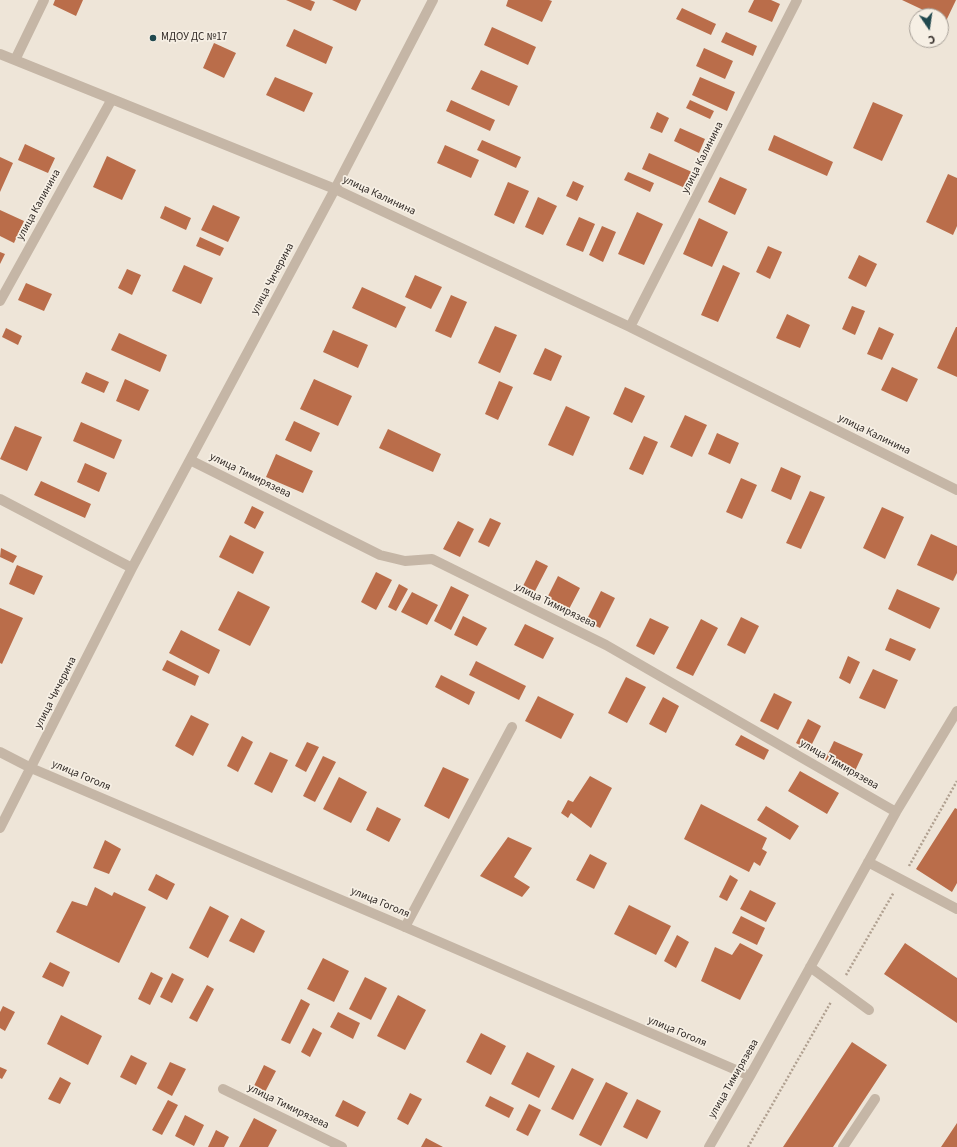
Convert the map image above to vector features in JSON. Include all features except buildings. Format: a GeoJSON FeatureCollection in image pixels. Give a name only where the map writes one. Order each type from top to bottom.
{"type":"FeatureCollection","features":[{"type":"Feature","properties":{"kind":"street"},"geometry":{"type":"LineString","coordinates":[[15,60],[44,0]]}},
{"type":"Feature","properties":{"kind":"street","name":"улица Чичерина"},"geometry":{"type":"LineString","coordinates":[[0,828],[132,568],[433,0]]}},
{"type":"Feature","properties":{"kind":"street","name":"улица Калинина"},"geometry":{"type":"LineString","coordinates":[[630,327],[797,0]]}},
{"type":"Feature","properties":{"kind":"street","name":"улица Калинина"},"geometry":{"type":"LineString","coordinates":[[0,54],[334,188],[630,327],[957,490]]}},
{"type":"Feature","properties":{"kind":"street","name":"улица Калинина"},"geometry":{"type":"LineString","coordinates":[[0,302],[112,99]]}},
{"type":"Feature","properties":{"kind":"street","name":"улица Тимирязева"},"geometry":{"type":"LineString","coordinates":[[190,460],[380,555],[405,562],[432,559],[606,645],[896,812]]}},
{"type":"Feature","properties":{"kind":"street"},"geometry":{"type":"LineString","coordinates":[[0,499],[132,568]]}},
{"type":"Feature","properties":{"kind":"street","name":"улица Тимирязева"},"geometry":{"type":"LineString","coordinates":[[709,1147],[896,812],[957,711]]}},
{"type":"Feature","properties":{"kind":"street"},"geometry":{"type":"LineString","coordinates":[[405,927],[512,727]]}},
{"type":"Feature","properties":{"kind":"street","name":"улица Гоголя"},"geometry":{"type":"LineString","coordinates":[[0,752],[31,768],[750,1076]]}},
{"type":"Feature","properties":{"kind":"street"},"geometry":{"type":"LineString","coordinates":[[868,862],[957,909]]}},
{"type":"Feature","properties":{"kind":"street"},"geometry":{"type":"LineString","coordinates":[[810,967],[869,1010]]}},
{"type":"Feature","properties":{"kind":"street","name":"улица Тимирязева"},"geometry":{"type":"LineString","coordinates":[[223,1089],[342,1147]]}},
{"type":"Feature","properties":{"kind":"street"},"geometry":{"type":"LineString","coordinates":[[843,1147],[875,1099]]}},
{"type":"Feature","properties":{"kind":"path"},"geometry":{"type":"LineString","coordinates":[[748,1147],[957,781]]}},
{"type":"Feature","properties":{"kind":"place","name":"МДОУ ДС №17"},"geometry":{"type":"Point","coordinates":[153,38]}}]}
